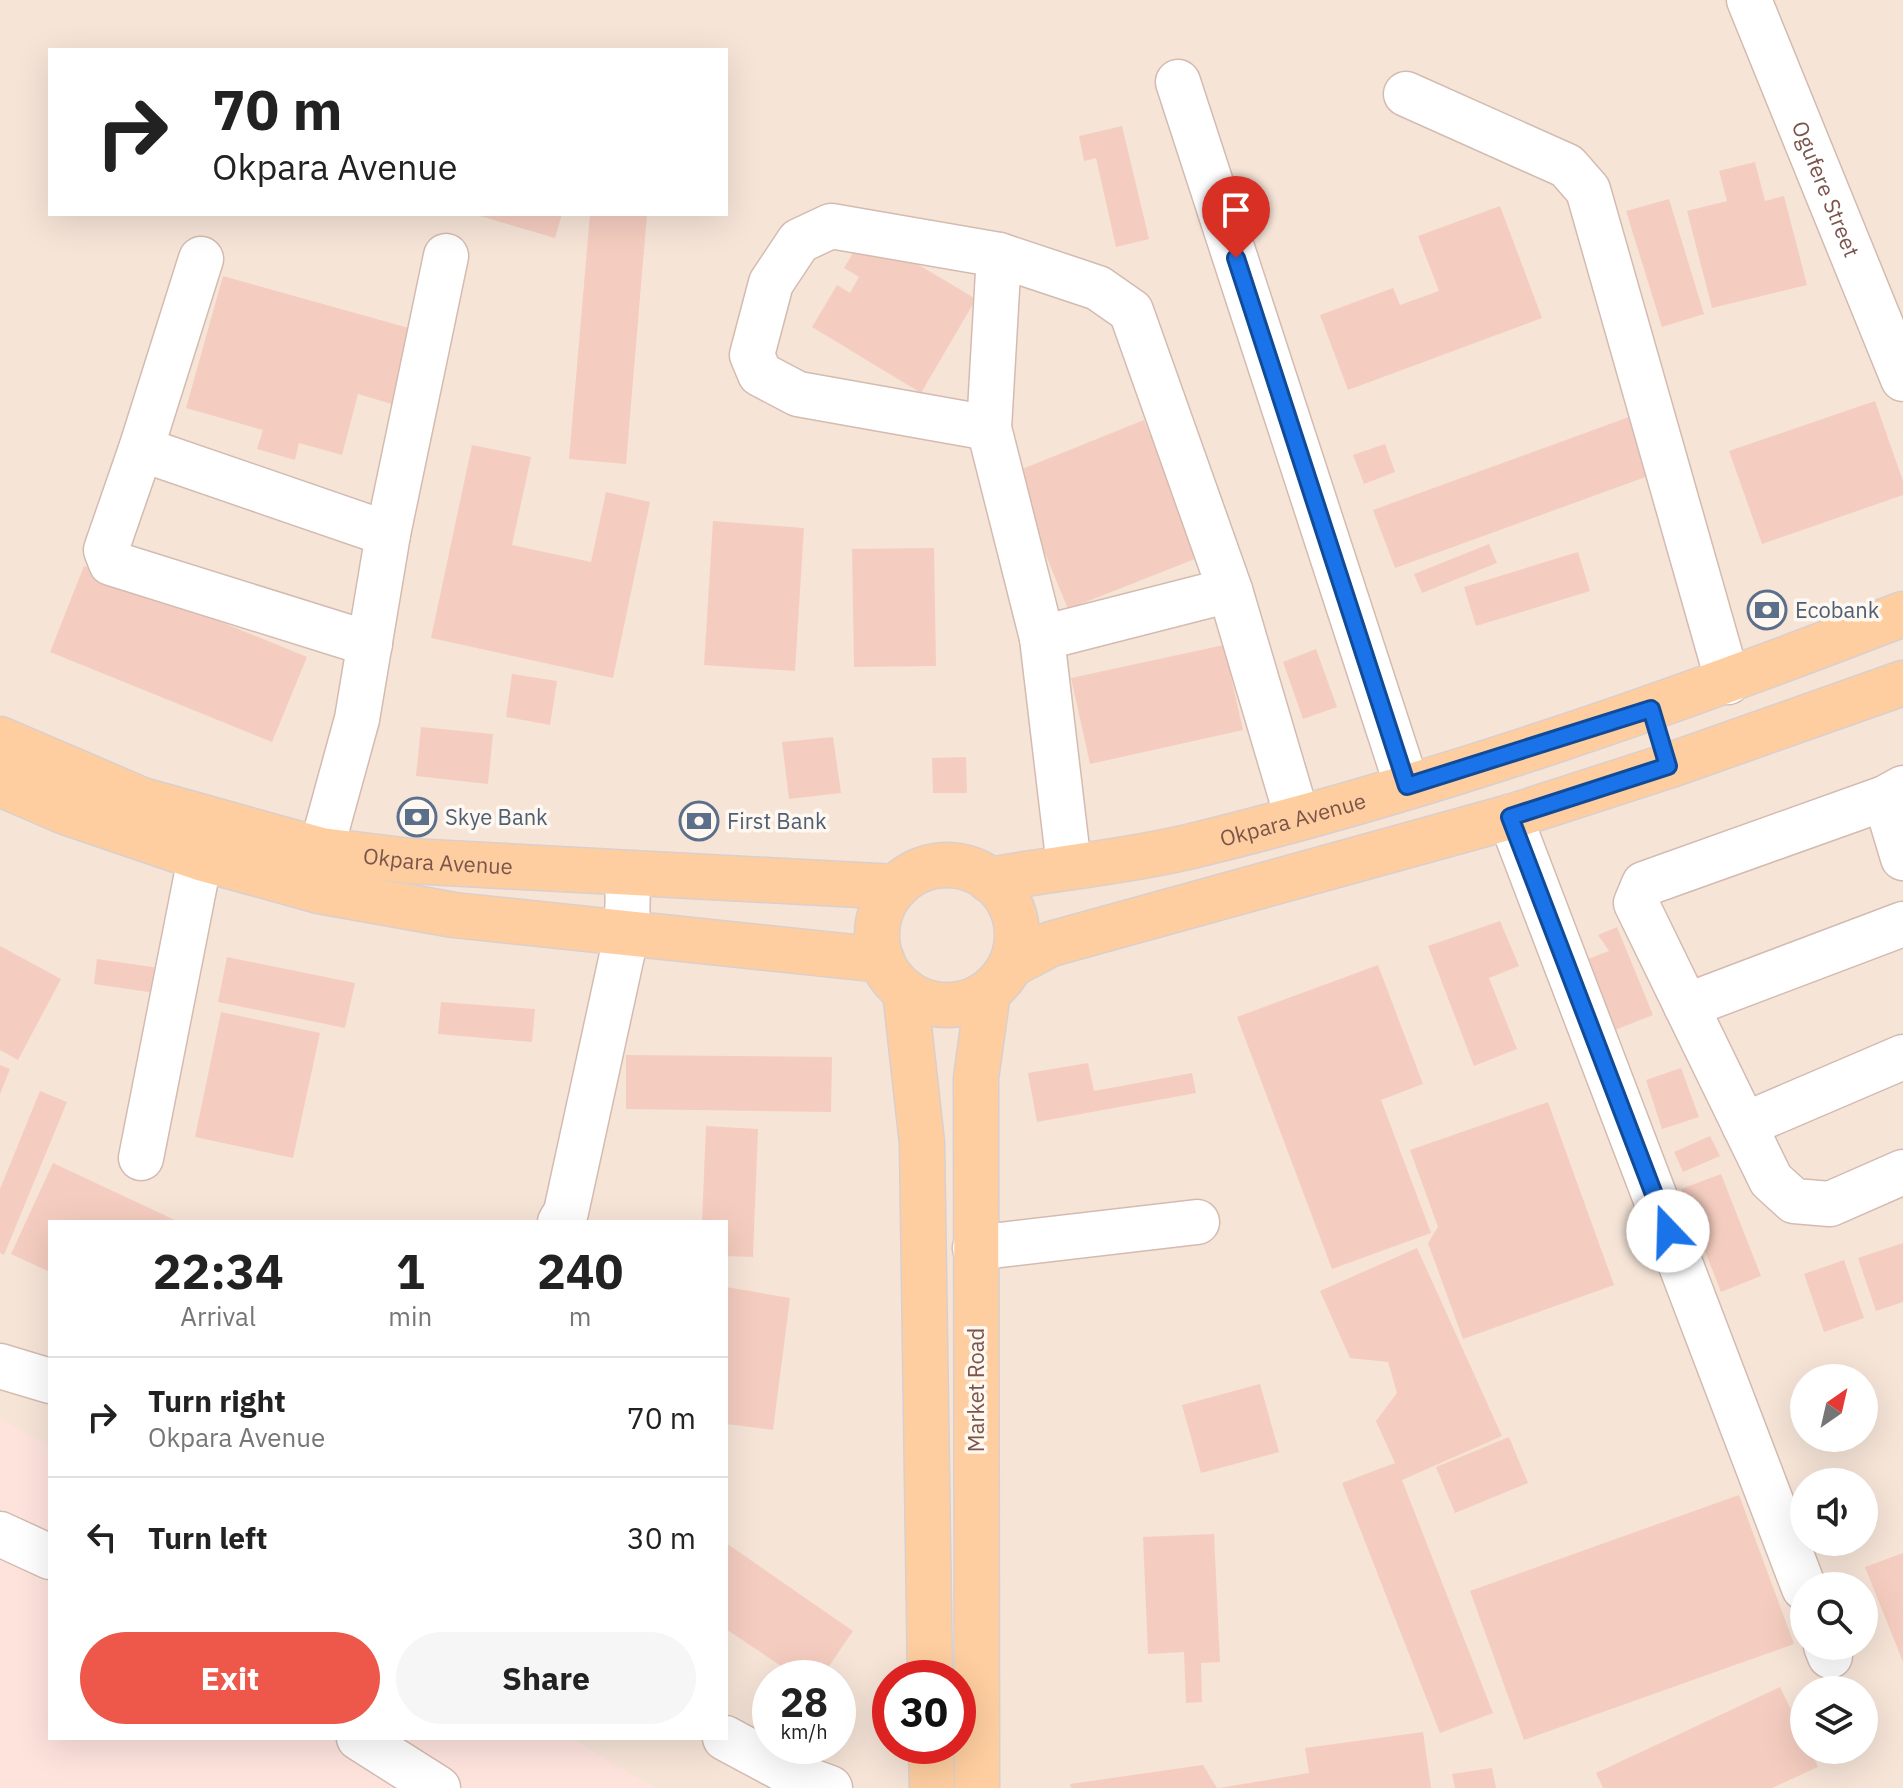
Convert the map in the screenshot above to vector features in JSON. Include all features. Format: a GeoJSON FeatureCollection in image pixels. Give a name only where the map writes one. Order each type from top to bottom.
{"type":"FeatureCollection","features":[{"type":"Feature","properties":{"kind":"main road","name":"Okpara Avenue"},"geometry":{"type":"LineString","coordinates":[[989,880],[1189,847],[1407,786],[1651,709],[1903,614]]}},
{"type":"Feature","properties":{"kind":"main road"},"geometry":{"type":"LineString","coordinates":[[893,976],[924,1001],[947,1005],[968,1002],[1051,944],[1510,817],[1668,766],[1903,683]]}},
{"type":"Feature","properties":{"kind":"main road"},"geometry":{"type":"LineString","coordinates":[[1651,709],[1668,766]]}},
{"type":"Feature","properties":{"kind":"main road","name":"Okpara Avenue"},"geometry":{"type":"LineString","coordinates":[[0,739],[142,800],[320,870],[454,915],[627,932],[893,976]]}},
{"type":"Feature","properties":{"kind":"main road","name":"Okpara Avenue"},"geometry":{"type":"LineString","coordinates":[[0,784],[65,812],[270,880],[320,870],[410,861],[896,887]]}},
{"type":"Feature","properties":{"kind":"main road"},"geometry":{"type":"LineString","coordinates":[[930,1660],[922,1143],[893,976],[879,921],[885,903],[896,887],[909,876],[941,866],[958,866],[989,880],[1005,896],[1016,919],[1017,942],[1000,978]]}},
{"type":"Feature","properties":{"kind":"main road","name":"Market Road"},"geometry":{"type":"LineString","coordinates":[[977,1788],[976,1078],[1000,978]]}},
{"type":"Feature","properties":{"kind":"main road"},"geometry":{"type":"LineString","coordinates":[[931,1764],[932,1788]]}},
{"type":"Feature","properties":{"kind":"street","name":"Ogufere Street"},"geometry":{"type":"LineString","coordinates":[[1749,0],[1903,379]]}},
{"type":"Feature","properties":{"kind":"street"},"geometry":{"type":"LineString","coordinates":[[1178,82],[1407,786]]}},
{"type":"Feature","properties":{"kind":"street"},"geometry":{"type":"LineString","coordinates":[[1406,94],[1567,166],[1588,190],[1728,682]]}},
{"type":"Feature","properties":{"kind":"street"},"geometry":{"type":"LineString","coordinates":[[989,428],[798,394],[760,374],[752,355],[771,283],[799,241],[831,226],[999,255],[1098,288],[1131,311],[1230,590],[1297,817]]}},
{"type":"Feature","properties":{"kind":"street"},"geometry":{"type":"LineString","coordinates":[[999,255],[989,428],[1042,638],[1069,866]]}},
{"type":"Feature","properties":{"kind":"street"},"geometry":{"type":"LineString","coordinates":[[320,870],[357,719],[388,534],[446,256]]}},
{"type":"Feature","properties":{"kind":"street"},"geometry":{"type":"LineString","coordinates":[[201,259],[106,550],[111,563],[370,644]]}},
{"type":"Feature","properties":{"kind":"street"},"geometry":{"type":"LineString","coordinates":[[141,449],[388,534]]}},
{"type":"Feature","properties":{"kind":"street"},"geometry":{"type":"LineString","coordinates":[[1042,638],[1230,590]]}},
{"type":"Feature","properties":{"kind":"street"},"geometry":{"type":"LineString","coordinates":[[1903,858],[1894,793],[1644,884],[1636,903],[1771,1180],[1794,1201],[1830,1204],[1903,1172]]}},
{"type":"Feature","properties":{"kind":"street"},"geometry":{"type":"LineString","coordinates":[[1510,817],[1798,1572]]}},
{"type":"Feature","properties":{"kind":"street"},"geometry":{"type":"LineString","coordinates":[[141,1158],[200,858]]}},
{"type":"Feature","properties":{"kind":"street"},"geometry":{"type":"LineString","coordinates":[[561,1220],[566,1212],[627,932],[628,875]]}},
{"type":"Feature","properties":{"kind":"street"},"geometry":{"type":"LineString","coordinates":[[1686,1006],[1903,924]]}},
{"type":"Feature","properties":{"kind":"street"},"geometry":{"type":"LineString","coordinates":[[1744,1125],[1903,1057]]}},
{"type":"Feature","properties":{"kind":"street"},"geometry":{"type":"LineString","coordinates":[[975,1248],[1197,1222]]}},
{"type":"Feature","properties":{"kind":"street"},"geometry":{"type":"LineString","coordinates":[[0,1366],[48,1380]]}},
{"type":"Feature","properties":{"kind":"street"},"geometry":{"type":"LineString","coordinates":[[0,1534],[48,1556]]}},
{"type":"Feature","properties":{"kind":"street"},"geometry":{"type":"LineString","coordinates":[[362,1740],[438,1788]]}},
{"type":"Feature","properties":{"kind":"street"},"geometry":{"type":"LineString","coordinates":[[728,1740],[792,1774],[830,1788]]}},
{"type":"Feature","properties":{"kind":"shaded area"},"geometry":{"type":"Polygon","coordinates":[[[0,0],[1903,0],[1903,1788],[0,1788],[0,0]]]}},
{"type":"Feature","properties":{"kind":"shaded area"},"geometry":{"type":"Polygon","coordinates":[[[0,1419],[48,1445],[48,1740],[574,1740],[655,1788],[0,1788],[0,1419]]]}},
{"type":"Feature","properties":{"kind":"building"},"geometry":{"type":"Polygon","coordinates":[[[1122,126],[1149,239],[1116,247],[1096,158],[1084,161],[1079,136],[1122,126]]]}},
{"type":"Feature","properties":{"kind":"building"},"geometry":{"type":"Polygon","coordinates":[[[1755,162],[1765,201],[1784,196],[1807,285],[1712,308],[1687,211],[1727,201],[1719,171],[1755,162]]]}},
{"type":"Feature","properties":{"kind":"building"},"geometry":{"type":"Polygon","coordinates":[[[1669,199],[1704,314],[1662,327],[1626,211],[1669,199]]]}},
{"type":"Feature","properties":{"kind":"building"},"geometry":{"type":"Polygon","coordinates":[[[1500,206],[1542,318],[1348,390],[1320,315],[1393,288],[1400,305],[1439,291],[1418,236],[1500,206]]]}},
{"type":"Feature","properties":{"kind":"building"},"geometry":{"type":"Polygon","coordinates":[[[480,216],[561,216],[555,238],[480,216]]]}},
{"type":"Feature","properties":{"kind":"building"},"geometry":{"type":"Polygon","coordinates":[[[590,216],[647,216],[626,464],[569,459],[590,216]]]}},
{"type":"Feature","properties":{"kind":"building"},"geometry":{"type":"Polygon","coordinates":[[[865,233],[976,299],[921,393],[812,327],[837,285],[850,293],[859,277],[844,268],[865,233]]]}},
{"type":"Feature","properties":{"kind":"building"},"geometry":{"type":"Polygon","coordinates":[[[223,276],[416,330],[395,405],[358,394],[342,455],[299,443],[295,460],[257,449],[263,430],[186,408],[223,276]]]}},
{"type":"Feature","properties":{"kind":"building"},"geometry":{"type":"Polygon","coordinates":[[[1875,401],[1903,481],[1903,495],[1762,544],[1729,451],[1875,401]]]}},
{"type":"Feature","properties":{"kind":"building"},"geometry":{"type":"Polygon","coordinates":[[[1629,417],[1651,475],[1395,568],[1373,510],[1629,417]]]}},
{"type":"Feature","properties":{"kind":"building"},"geometry":{"type":"Polygon","coordinates":[[[1144,420],[1200,557],[1068,609],[1012,473],[1144,420]]]}},
{"type":"Feature","properties":{"kind":"building"},"geometry":{"type":"Polygon","coordinates":[[[1385,444],[1395,472],[1364,484],[1353,455],[1385,444]]]}},
{"type":"Feature","properties":{"kind":"building"},"geometry":{"type":"Polygon","coordinates":[[[472,445],[531,457],[512,545],[591,562],[606,492],[650,502],[613,678],[431,638],[472,445]]]}},
{"type":"Feature","properties":{"kind":"building"},"geometry":{"type":"Polygon","coordinates":[[[713,521],[804,528],[795,671],[704,665],[713,521]]]}},
{"type":"Feature","properties":{"kind":"building"},"geometry":{"type":"Polygon","coordinates":[[[1489,544],[1497,563],[1422,593],[1414,574],[1489,544]]]}},
{"type":"Feature","properties":{"kind":"building"},"geometry":{"type":"Polygon","coordinates":[[[934,548],[936,666],[854,667],[852,549],[934,548]]]}},
{"type":"Feature","properties":{"kind":"building"},"geometry":{"type":"Polygon","coordinates":[[[1578,552],[1590,591],[1476,626],[1464,587],[1578,552]]]}},
{"type":"Feature","properties":{"kind":"building"},"geometry":{"type":"Polygon","coordinates":[[[84,566],[307,657],[272,742],[50,652],[84,566]]]}},
{"type":"Feature","properties":{"kind":"building"},"geometry":{"type":"Polygon","coordinates":[[[1224,645],[1243,730],[1090,764],[1071,678],[1224,645]]]}},
{"type":"Feature","properties":{"kind":"building"},"geometry":{"type":"Polygon","coordinates":[[[1316,649],[1337,707],[1303,719],[1283,662],[1316,649]]]}},
{"type":"Feature","properties":{"kind":"building"},"geometry":{"type":"Polygon","coordinates":[[[512,674],[557,681],[550,725],[506,717],[512,674]]]}},
{"type":"Feature","properties":{"kind":"building"},"geometry":{"type":"Polygon","coordinates":[[[421,727],[493,734],[488,784],[416,776],[421,727]]]}},
{"type":"Feature","properties":{"kind":"building"},"geometry":{"type":"Polygon","coordinates":[[[833,737],[841,793],[789,799],[782,742],[833,737]]]}},
{"type":"Feature","properties":{"kind":"building"},"geometry":{"type":"Polygon","coordinates":[[[966,757],[967,793],[933,793],[932,758],[966,757]]]}},
{"type":"Feature","properties":{"kind":"building"},"geometry":{"type":"Polygon","coordinates":[[[1500,921],[1519,966],[1489,978],[1517,1049],[1474,1066],[1428,946],[1500,921]]]}},
{"type":"Feature","properties":{"kind":"building"},"geometry":{"type":"Polygon","coordinates":[[[1617,927],[1653,1015],[1615,1030],[1588,959],[1609,951],[1598,935],[1617,927]]]}},
{"type":"Feature","properties":{"kind":"building"},"geometry":{"type":"Polygon","coordinates":[[[0,946],[61,979],[18,1060],[0,1050],[0,946]]]}},
{"type":"Feature","properties":{"kind":"building"},"geometry":{"type":"Polygon","coordinates":[[[227,957],[355,983],[345,1028],[218,1002],[227,957]]]}},
{"type":"Feature","properties":{"kind":"building"},"geometry":{"type":"Polygon","coordinates":[[[97,959],[166,969],[162,994],[94,984],[97,959]]]}},
{"type":"Feature","properties":{"kind":"building"},"geometry":{"type":"Polygon","coordinates":[[[1378,965],[1423,1084],[1381,1100],[1431,1233],[1332,1269],[1237,1017],[1378,965]]]}},
{"type":"Feature","properties":{"kind":"building"},"geometry":{"type":"Polygon","coordinates":[[[441,1002],[535,1009],[532,1042],[438,1034],[441,1002]]]}},
{"type":"Feature","properties":{"kind":"building"},"geometry":{"type":"Polygon","coordinates":[[[221,1012],[320,1033],[293,1158],[195,1137],[221,1012]]]}},
{"type":"Feature","properties":{"kind":"building"},"geometry":{"type":"Polygon","coordinates":[[[626,1055],[832,1057],[831,1112],[626,1109],[626,1055]]]}},
{"type":"Feature","properties":{"kind":"building"},"geometry":{"type":"Polygon","coordinates":[[[1088,1063],[1094,1091],[1192,1073],[1196,1093],[1037,1122],[1028,1073],[1088,1063]]]}},
{"type":"Feature","properties":{"kind":"building"},"geometry":{"type":"Polygon","coordinates":[[[0,1065],[10,1069],[0,1094],[0,1065]]]}},
{"type":"Feature","properties":{"kind":"building"},"geometry":{"type":"Polygon","coordinates":[[[1681,1068],[1699,1117],[1662,1129],[1646,1080],[1681,1068]]]}},
{"type":"Feature","properties":{"kind":"building"},"geometry":{"type":"Polygon","coordinates":[[[40,1091],[67,1102],[4,1255],[0,1253],[0,1189],[40,1091]]]}},
{"type":"Feature","properties":{"kind":"building"},"geometry":{"type":"Polygon","coordinates":[[[1548,1102],[1614,1285],[1463,1339],[1428,1243],[1438,1227],[1410,1150],[1548,1102]]]}},
{"type":"Feature","properties":{"kind":"building"},"geometry":{"type":"Polygon","coordinates":[[[706,1126],[758,1129],[753,1257],[728,1256],[728,1220],[702,1220],[706,1126]]]}},
{"type":"Feature","properties":{"kind":"building"},"geometry":{"type":"Polygon","coordinates":[[[1710,1136],[1720,1156],[1683,1172],[1674,1152],[1710,1136]]]}},
{"type":"Feature","properties":{"kind":"building"},"geometry":{"type":"Polygon","coordinates":[[[53,1163],[175,1220],[48,1220],[48,1271],[11,1254],[53,1163]]]}},
{"type":"Feature","properties":{"kind":"building"},"geometry":{"type":"Polygon","coordinates":[[[1721,1174],[1761,1276],[1721,1292],[1681,1189],[1721,1174]]]}},
{"type":"Feature","properties":{"kind":"building"},"geometry":{"type":"Polygon","coordinates":[[[1903,1243],[1903,1302],[1876,1311],[1858,1258],[1903,1243]]]}},
{"type":"Feature","properties":{"kind":"building"},"geometry":{"type":"Polygon","coordinates":[[[1417,1248],[1502,1436],[1402,1480],[1493,1713],[1440,1733],[1342,1483],[1395,1463],[1376,1421],[1397,1393],[1388,1362],[1350,1358],[1320,1291],[1417,1248]]]}},
{"type":"Feature","properties":{"kind":"building"},"geometry":{"type":"Polygon","coordinates":[[[1844,1260],[1864,1318],[1824,1332],[1804,1274],[1844,1260]]]}},
{"type":"Feature","properties":{"kind":"building"},"geometry":{"type":"Polygon","coordinates":[[[728,1287],[790,1298],[773,1430],[728,1424],[728,1287]]]}},
{"type":"Feature","properties":{"kind":"building"},"geometry":{"type":"Polygon","coordinates":[[[1260,1384],[1279,1452],[1201,1473],[1182,1405],[1260,1384]]]}},
{"type":"Feature","properties":{"kind":"building"},"geometry":{"type":"Polygon","coordinates":[[[1509,1437],[1528,1483],[1455,1513],[1436,1467],[1509,1437]]]}},
{"type":"Feature","properties":{"kind":"building"},"geometry":{"type":"Polygon","coordinates":[[[1739,1495],[1790,1633],[1790,1645],[1524,1740],[1470,1591],[1739,1495]]]}},
{"type":"Feature","properties":{"kind":"building"},"geometry":{"type":"Polygon","coordinates":[[[1214,1534],[1220,1662],[1201,1663],[1202,1702],[1186,1703],[1184,1652],[1148,1654],[1143,1537],[1214,1534]]]}},
{"type":"Feature","properties":{"kind":"building"},"geometry":{"type":"Polygon","coordinates":[[[728,1544],[853,1631],[833,1660],[772,1660],[728,1630],[728,1544]]]}},
{"type":"Feature","properties":{"kind":"building"},"geometry":{"type":"Polygon","coordinates":[[[1903,1553],[1903,1662],[1878,1600],[1878,1572],[1867,1572],[1865,1567],[1903,1553]]]}},
{"type":"Feature","properties":{"kind":"building"},"geometry":{"type":"Polygon","coordinates":[[[1780,1687],[1790,1708],[1790,1764],[1817,1764],[1818,1767],[1772,1788],[1603,1788],[1596,1773],[1780,1687]]]}},
{"type":"Feature","properties":{"kind":"building"},"geometry":{"type":"Polygon","coordinates":[[[1423,1732],[1431,1788],[1219,1788],[1309,1773],[1305,1748],[1423,1732]]]}},
{"type":"Feature","properties":{"kind":"building"},"geometry":{"type":"Polygon","coordinates":[[[1203,1765],[1217,1788],[1071,1788],[1070,1784],[1203,1765]]]}},
{"type":"Feature","properties":{"kind":"building"},"geometry":{"type":"Polygon","coordinates":[[[1492,1768],[1496,1788],[1455,1788],[1452,1774],[1492,1768]]]}},
{"type":"Feature","properties":{"kind":"place","name":"Ecobank"},"geometry":{"type":"Point","coordinates":[1767,610]}},
{"type":"Feature","properties":{"kind":"place","name":"Skye Bank"},"geometry":{"type":"Point","coordinates":[417,817]}},
{"type":"Feature","properties":{"kind":"place","name":"First Bank"},"geometry":{"type":"Point","coordinates":[699,821]}},
{"type":"Feature","properties":{"kind":"route"},"geometry":{"type":"LineString","coordinates":[[1236,258],[1407,786],[1651,709],[1668,766],[1510,817],[1668,1231]]}}]}
